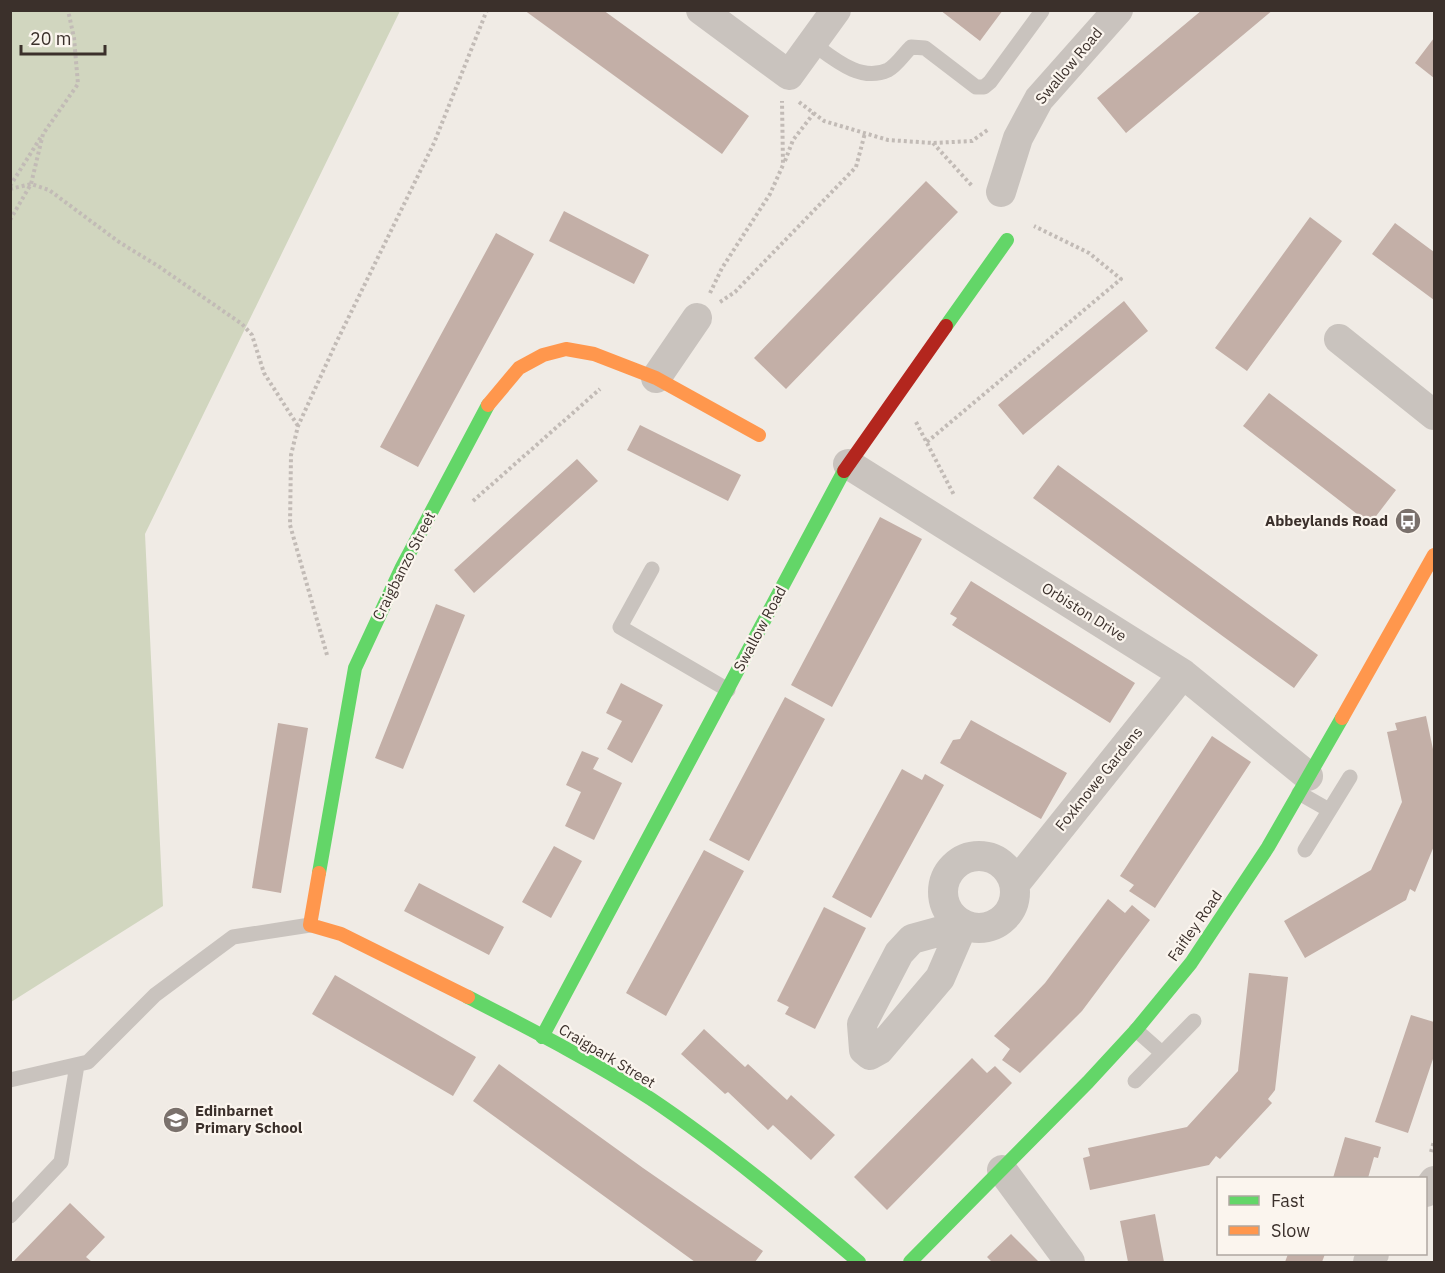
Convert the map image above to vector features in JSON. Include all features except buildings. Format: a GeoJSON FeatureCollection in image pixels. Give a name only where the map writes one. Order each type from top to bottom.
{"type":"FeatureCollection","features":[{"type":"Feature","properties":{"kind":"street"},"geometry":{"type":"LineString","coordinates":[[701,10],[785,83],[836,10]]}},
{"type":"Feature","properties":{"kind":"street","name":"Swallow Road"},"geometry":{"type":"LineString","coordinates":[[989,191],[1039,99],[1118,10]]}},
{"type":"Feature","properties":{"kind":"street","name":"Swallow Road"},"geometry":{"type":"LineString","coordinates":[[542,1036],[848,464],[1007,240]]}},
{"type":"Feature","properties":{"kind":"street"},"geometry":{"type":"LineString","coordinates":[[656,378],[698,318]]}},
{"type":"Feature","properties":{"kind":"street"},"geometry":{"type":"LineString","coordinates":[[1339,339],[1434,416]]}},
{"type":"Feature","properties":{"kind":"street","name":"Craigbanzo Street"},"geometry":{"type":"LineString","coordinates":[[310,925],[355,668],[366,639],[489,404],[519,368],[543,354],[566,349],[594,354],[656,378],[759,435]]}},
{"type":"Feature","properties":{"kind":"street","name":"Orbiston Drive"},"geometry":{"type":"LineString","coordinates":[[848,464],[1183,674],[1304,785]]}},
{"type":"Feature","properties":{"kind":"street","name":"Faifley Road"},"geometry":{"type":"LineString","coordinates":[[910,1263],[1088,1082],[1136,1030],[1191,963],[1268,847],[1434,555]]}},
{"type":"Feature","properties":{"kind":"street","name":"Foxknowe Gardens"},"geometry":{"type":"LineString","coordinates":[[1015,884],[1183,674]]}},
{"type":"Feature","properties":{"kind":"street"},"geometry":{"type":"LineString","coordinates":[[990,857],[1010,872],[1015,884],[1016,895],[1006,916],[997,924],[986,928],[963,925],[947,909],[943,897],[947,874],[966,858],[990,857]]}},
{"type":"Feature","properties":{"kind":"street","name":"Craigpark Street"},"geometry":{"type":"LineString","coordinates":[[310,925],[341,934],[375,950],[618,1078],[693,1129],[774,1190],[859,1263]]}},
{"type":"Feature","properties":{"kind":"street"},"geometry":{"type":"LineString","coordinates":[[1002,1170],[1070,1263]]}},
{"type":"Feature","properties":{"kind":"lane"},"geometry":{"type":"LineString","coordinates":[[812,43],[848,68],[872,74],[890,70],[911,47],[925,48],[976,87],[984,87],[1042,11]]}},
{"type":"Feature","properties":{"kind":"lane"},"geometry":{"type":"LineString","coordinates":[[652,569],[620,627],[728,690]]}},
{"type":"Feature","properties":{"kind":"lane"},"geometry":{"type":"LineString","coordinates":[[1305,850],[1350,777]]}},
{"type":"Feature","properties":{"kind":"lane"},"geometry":{"type":"LineString","coordinates":[[1304,785],[1329,810]]}},
{"type":"Feature","properties":{"kind":"lane"},"geometry":{"type":"LineString","coordinates":[[10,1080],[88,1062],[155,995],[233,937],[310,925]]}},
{"type":"Feature","properties":{"kind":"lane"},"geometry":{"type":"LineString","coordinates":[[1135,1081],[1194,1021]]}},
{"type":"Feature","properties":{"kind":"lane"},"geometry":{"type":"LineString","coordinates":[[1136,1030],[1162,1053]]}},
{"type":"Feature","properties":{"kind":"lane"},"geometry":{"type":"LineString","coordinates":[[10,1216],[61,1162],[77,1065]]}},
{"type":"Feature","properties":{"kind":"path"},"geometry":{"type":"LineString","coordinates":[[10,188],[43,134],[78,84],[74,38],[68,10]]}},
{"type":"Feature","properties":{"kind":"path"},"geometry":{"type":"LineString","coordinates":[[349,696],[322,642],[290,525],[291,455],[298,426],[341,332],[434,142],[487,10]]}},
{"type":"Feature","properties":{"kind":"path"},"geometry":{"type":"LineString","coordinates":[[785,83],[824,121],[888,140],[933,143],[972,141],[996,124]]}},
{"type":"Feature","properties":{"kind":"path"},"geometry":{"type":"LineString","coordinates":[[783,165],[785,83]]}},
{"type":"Feature","properties":{"kind":"path"},"geometry":{"type":"LineString","coordinates":[[698,318],[722,268],[770,194],[794,140],[814,113]]}},
{"type":"Feature","properties":{"kind":"path"},"geometry":{"type":"LineString","coordinates":[[698,318],[735,292],[856,167],[865,133]]}},
{"type":"Feature","properties":{"kind":"path"},"geometry":{"type":"LineString","coordinates":[[10,220],[31,184],[43,134]]}},
{"type":"Feature","properties":{"kind":"path"},"geometry":{"type":"LineString","coordinates":[[933,143],[989,191]]}},
{"type":"Feature","properties":{"kind":"path"},"geometry":{"type":"LineString","coordinates":[[10,188],[31,184],[49,190],[119,242],[242,324],[252,335],[264,373],[298,426]]}},
{"type":"Feature","properties":{"kind":"path"},"geometry":{"type":"LineString","coordinates":[[927,442],[1121,279],[1089,253],[1028,224]]}},
{"type":"Feature","properties":{"kind":"path"},"geometry":{"type":"LineString","coordinates":[[464,509],[625,367]]}},
{"type":"Feature","properties":{"kind":"path"},"geometry":{"type":"LineString","coordinates":[[890,405],[916,422],[958,504]]}},
{"type":"Feature","properties":{"kind":"green space"},"geometry":{"type":"Polygon","coordinates":[[[11,10],[400,11],[145,534],[163,906],[11,1002],[11,10]]]}},
{"type":"Feature","properties":{"kind":"traffic: fast"},"geometry":{"type":"LineString","coordinates":[[946,326],[1007,240]]}},
{"type":"Feature","properties":{"kind":"traffic: fast"},"geometry":{"type":"LineString","coordinates":[[319,873],[355,668],[402,567],[488,405]]}},
{"type":"Feature","properties":{"kind":"traffic: fast"},"geometry":{"type":"LineString","coordinates":[[542,1037],[844,471]]}},
{"type":"Feature","properties":{"kind":"traffic: fast"},"geometry":{"type":"LineString","coordinates":[[910,1262],[1088,1082],[1136,1030],[1191,963],[1268,847],[1342,718]]}},
{"type":"Feature","properties":{"kind":"traffic: fast"},"geometry":{"type":"LineString","coordinates":[[468,997],[584,1058],[651,1099],[731,1157],[859,1262]]}},
{"type":"Feature","properties":{"kind":"traffic: slow"},"geometry":{"type":"LineString","coordinates":[[488,405],[519,368],[543,355],[566,349],[594,354],[656,378],[759,435]]}},
{"type":"Feature","properties":{"kind":"traffic: slow"},"geometry":{"type":"LineString","coordinates":[[1342,718],[1434,555]]}},
{"type":"Feature","properties":{"kind":"traffic: slow"},"geometry":{"type":"LineString","coordinates":[[319,873],[310,925],[341,934],[468,997]]}},
{"type":"Feature","properties":{"kind":"traffic: jam"},"geometry":{"type":"LineString","coordinates":[[844,471],[946,326]]}},
{"type":"Feature","properties":{"kind":"place","name":"Abbeylands Road"},"geometry":{"type":"Point","coordinates":[1408,521]}},
{"type":"Feature","properties":{"kind":"place","name":"Edinbarnet Primary School"},"geometry":{"type":"Point","coordinates":[176,1120]}}]}
